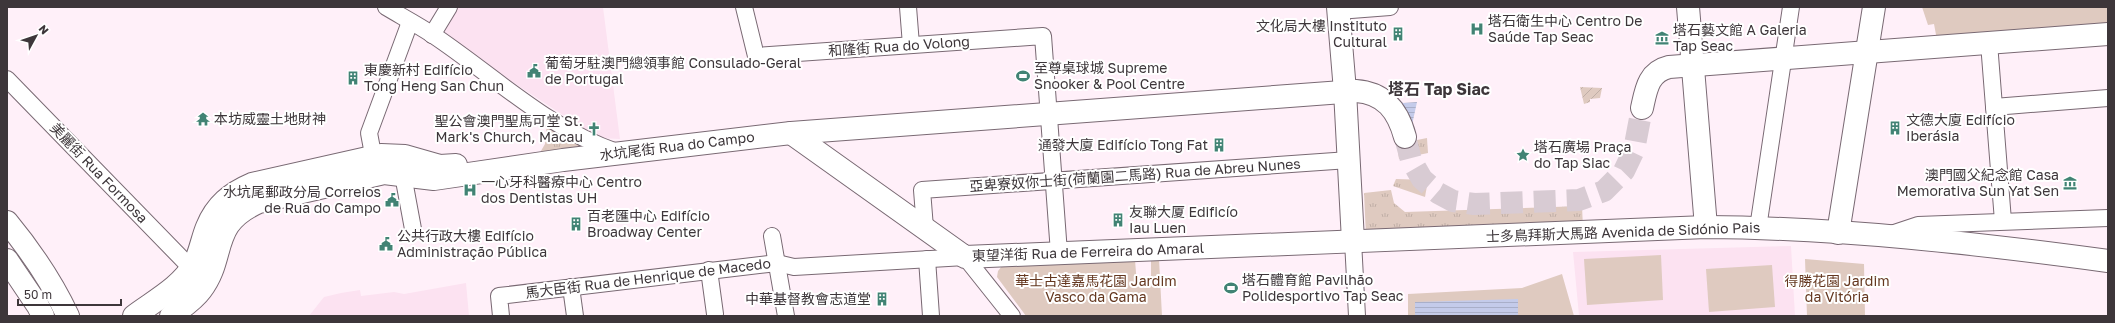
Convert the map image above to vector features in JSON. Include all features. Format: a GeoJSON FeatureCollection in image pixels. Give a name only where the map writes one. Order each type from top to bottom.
{"type":"FeatureCollection","features":[{"type":"Feature","properties":{"kind":"main road"},"geometry":{"type":"LineString","coordinates":[[1688,7],[1706,227]]}},
{"type":"Feature","properties":{"kind":"main road"},"geometry":{"type":"LineString","coordinates":[[1838,233],[1874,7]]}},
{"type":"Feature","properties":{"kind":"main road"},"geometry":{"type":"LineString","coordinates":[[1338,9],[1347,121],[1353,241]]}},
{"type":"Feature","properties":{"kind":"main road"},"geometry":{"type":"LineString","coordinates":[[1642,108],[1648,83],[1656,72],[1669,67],[2108,34]]}},
{"type":"Feature","properties":{"kind":"main road","name":"水坑尾街 Rua do Campo"},"geometry":{"type":"LineString","coordinates":[[171,316],[201,290],[208,279],[224,232],[231,221],[246,208],[259,202],[353,179],[384,174],[434,179],[563,160],[791,133],[1345,91],[1363,91],[1377,96],[1387,102]]}},
{"type":"Feature","properties":{"kind":"main road"},"geometry":{"type":"LineString","coordinates":[[1347,121],[1353,105],[1363,98],[1375,97],[1387,102],[1398,117],[1405,138]]}},
{"type":"Feature","properties":{"kind":"main road"},"geometry":{"type":"LineString","coordinates":[[822,155],[817,146],[818,141],[822,133],[831,130]]}},
{"type":"Feature","properties":{"kind":"main road","name":"東望洋街 Rua de Ferreira do Amaral"},"geometry":{"type":"LineString","coordinates":[[791,133],[965,257],[1353,241]]}},
{"type":"Feature","properties":{"kind":"main road","name":"水坑尾街 Rua do Campo"},"geometry":{"type":"LineString","coordinates":[[134,316],[177,284],[191,268],[212,216],[222,202],[237,190],[252,184],[378,155],[405,156],[440,166],[563,160]]}},
{"type":"Feature","properties":{"kind":"main road"},"geometry":{"type":"LineString","coordinates":[[7,222],[40,266],[59,296],[68,316]]}},
{"type":"Feature","properties":{"kind":"main road","name":"士多鳥拜斯大馬路 Avenida de Sidónio Pais"},"geometry":{"type":"LineString","coordinates":[[1353,241],[1706,227],[1758,228],[1991,245],[2108,261]]}},
{"type":"Feature","properties":{"kind":"main road"},"geometry":{"type":"LineString","coordinates":[[7,260],[34,299],[43,316]]}},
{"type":"Feature","properties":{"kind":"street"},"geometry":{"type":"LineString","coordinates":[[386,7],[432,35],[557,123],[591,142],[620,153]]}},
{"type":"Feature","properties":{"kind":"street"},"geometry":{"type":"LineString","coordinates":[[432,35],[449,7]]}},
{"type":"Feature","properties":{"kind":"street","name":"和隆街 Rua do Volong"},"geometry":{"type":"LineString","coordinates":[[744,7],[756,56],[1043,36],[1049,114]]}},
{"type":"Feature","properties":{"kind":"street"},"geometry":{"type":"LineString","coordinates":[[908,7],[911,45]]}},
{"type":"Feature","properties":{"kind":"street"},"geometry":{"type":"LineString","coordinates":[[1338,9],[1390,7]]}},
{"type":"Feature","properties":{"kind":"street"},"geometry":{"type":"LineString","coordinates":[[1758,228],[1791,7]]}},
{"type":"Feature","properties":{"kind":"street"},"geometry":{"type":"LineString","coordinates":[[378,155],[372,149],[369,133],[410,22]]}},
{"type":"Feature","properties":{"kind":"street"},"geometry":{"type":"LineString","coordinates":[[1989,43],[2003,221]]}},
{"type":"Feature","properties":{"kind":"street","name":"美麗街 Rua Formosa"},"geometry":{"type":"LineString","coordinates":[[7,79],[191,268]]}},
{"type":"Feature","properties":{"kind":"street"},"geometry":{"type":"LineString","coordinates":[[1994,107],[2108,98]]}},
{"type":"Feature","properties":{"kind":"street"},"geometry":{"type":"LineString","coordinates":[[1049,114],[1059,253]]}},
{"type":"Feature","properties":{"kind":"street","name":"亞卑寮奴你士街(荷蘭園二馬路) Rua de Abreu Nunes"},"geometry":{"type":"LineString","coordinates":[[925,228],[922,190],[1349,160]]}},
{"type":"Feature","properties":{"kind":"street"},"geometry":{"type":"LineString","coordinates":[[403,175],[414,229]]}},
{"type":"Feature","properties":{"kind":"street"},"geometry":{"type":"LineString","coordinates":[[1883,237],[1918,225],[2108,218]]}},
{"type":"Feature","properties":{"kind":"street"},"geometry":{"type":"LineString","coordinates":[[772,236],[786,316]]}},
{"type":"Feature","properties":{"kind":"street"},"geometry":{"type":"LineString","coordinates":[[1353,241],[1357,316]]}},
{"type":"Feature","properties":{"kind":"street"},"geometry":{"type":"LineString","coordinates":[[965,257],[1012,316]]}},
{"type":"Feature","properties":{"kind":"street","name":"馬大臣街 Rua de Henrique de Macedo"},"geometry":{"type":"LineString","coordinates":[[501,316],[499,296],[777,262],[794,267],[965,257]]}},
{"type":"Feature","properties":{"kind":"street"},"geometry":{"type":"LineString","coordinates":[[927,259],[931,316]]}},
{"type":"Feature","properties":{"kind":"street"},"geometry":{"type":"LineString","coordinates":[[709,270],[715,314]]}},
{"type":"Feature","properties":{"kind":"street"},"geometry":{"type":"LineString","coordinates":[[571,287],[575,316]]}},
{"type":"Feature","properties":{"kind":"shaded area","name":"葡萄牙駐澳門總領事館 Consulado-Geral de Portugal"},"geometry":{"type":"Polygon","coordinates":[[[457,7],[603,7],[620,139],[598,138],[441,35],[457,7]]]}},
{"type":"Feature","properties":{"kind":"shaded area"},"geometry":{"type":"Polygon","coordinates":[[[1791,246],[1795,316],[1579,316],[1573,252],[1791,246]]]}},
{"type":"Feature","properties":{"kind":"shaded area"},"geometry":{"type":"Polygon","coordinates":[[[466,283],[469,316],[309,316],[324,297],[341,293],[360,290],[361,296],[394,292],[404,294],[466,283]]]}},
{"type":"Feature","properties":{"kind":"green space"},"geometry":{"type":"Polygon","coordinates":[[[1922,7],[2108,7],[2108,26],[1937,40],[1934,24],[1928,25],[1922,7]]]}},
{"type":"Feature","properties":{"kind":"green space"},"geometry":{"type":"Polygon","coordinates":[[[1580,87],[1602,88],[1600,98],[1590,99],[1590,102],[1584,104],[1580,87]]]}},
{"type":"Feature","properties":{"kind":"green space"},"geometry":{"type":"Polygon","coordinates":[[[547,122],[596,151],[538,156],[545,144],[547,122]]]}},
{"type":"Feature","properties":{"kind":"green space"},"geometry":{"type":"Polygon","coordinates":[[[1427,138],[1428,153],[1399,159],[1397,144],[1427,138]]]}},
{"type":"Feature","properties":{"kind":"green space"},"geometry":{"type":"Polygon","coordinates":[[[1396,179],[1428,180],[1425,197],[1393,186],[1396,179]]]}},
{"type":"Feature","properties":{"kind":"green space"},"geometry":{"type":"Polygon","coordinates":[[[1391,190],[1394,203],[1405,212],[1582,206],[1583,228],[1366,236],[1364,193],[1391,190]]]}},
{"type":"Feature","properties":{"kind":"green space"},"geometry":{"type":"Polygon","coordinates":[[[1661,255],[1663,300],[1587,305],[1584,259],[1661,255]]]}},
{"type":"Feature","properties":{"kind":"green space","name":"華士古達嘉馬花園 Jardim Vasco da Gama"},"geometry":{"type":"Polygon","coordinates":[[[1151,259],[1159,259],[1162,316],[1026,316],[997,277],[998,271],[1002,266],[1135,260],[1137,285],[1151,284],[1151,259]]]}},
{"type":"Feature","properties":{"kind":"green space","name":"得勝花園 Jardim da Vitória"},"geometry":{"type":"Polygon","coordinates":[[[1805,259],[1864,264],[1865,316],[1807,316],[1805,259]]]}},
{"type":"Feature","properties":{"kind":"green space"},"geometry":{"type":"Polygon","coordinates":[[[1772,265],[1775,307],[1709,312],[1706,269],[1772,265]]]}},
{"type":"Feature","properties":{"kind":"green space"},"geometry":{"type":"Polygon","coordinates":[[[1562,274],[1574,316],[1408,316],[1408,294],[1522,288],[1562,274]]]}},
{"type":"Feature","properties":{"kind":"water"},"geometry":{"type":"Polygon","coordinates":[[[1388,90],[1403,103],[1417,102],[1412,125],[1388,90]]]}},
{"type":"Feature","properties":{"kind":"water"},"geometry":{"type":"Polygon","coordinates":[[[1518,299],[1518,316],[1415,316],[1415,302],[1518,299]]]}},
{"type":"Feature","properties":{"kind":"tunnel"},"geometry":{"type":"LineString","coordinates":[[1405,137],[1411,160],[1422,179],[1438,193],[1453,201],[1474,204],[1579,200],[1604,191],[1624,171],[1634,150],[1642,108]]}},
{"type":"Feature","properties":{"kind":"place","name":"塔石衛生中心 Centro De Saúde Tap Seac"},"geometry":{"type":"Point","coordinates":[1477,29]}},
{"type":"Feature","properties":{"kind":"place","name":"文化局大樓 Instituto Cultural"},"geometry":{"type":"Point","coordinates":[1398,34]}},
{"type":"Feature","properties":{"kind":"place","name":"塔石藝文館 A Galeria Tap Seac"},"geometry":{"type":"Point","coordinates":[1662,38]}},
{"type":"Feature","properties":{"kind":"place","name":"葡萄牙駐澳門總領事館 Consulado-Geral de Portugal"},"geometry":{"type":"Point","coordinates":[534,71]}},
{"type":"Feature","properties":{"kind":"place","name":"至尊桌球城 Supreme Snooker & Pool Centre"},"geometry":{"type":"Point","coordinates":[1023,76]}},
{"type":"Feature","properties":{"kind":"place","name":"東慶新村 Edifício Tong Heng San Chun"},"geometry":{"type":"Point","coordinates":[353,78]}},
{"type":"Feature","properties":{"kind":"place","name":"本坊威靈土地財神"},"geometry":{"type":"Point","coordinates":[203,119]}},
{"type":"Feature","properties":{"kind":"place","name":"文德大廈 Edifício Iberásia"},"geometry":{"type":"Point","coordinates":[1895,128]}},
{"type":"Feature","properties":{"kind":"place","name":"聖公會澳門聖馬可堂 St. Mark's Church, Macau"},"geometry":{"type":"Point","coordinates":[594,129]}},
{"type":"Feature","properties":{"kind":"place","name":"通發大廈 Edifício Tong Fat"},"geometry":{"type":"Point","coordinates":[1219,145]}},
{"type":"Feature","properties":{"kind":"place","name":"塔石廣場 Praça do Tap Siac"},"geometry":{"type":"Point","coordinates":[1523,155]}},
{"type":"Feature","properties":{"kind":"place","name":"澳門國父紀念館 Casa Memorativa Sun Yat Sen"},"geometry":{"type":"Point","coordinates":[2070,183]}},
{"type":"Feature","properties":{"kind":"place","name":"一心牙科醫療中心 Centro dos Dentistas UH"},"geometry":{"type":"Point","coordinates":[470,190]}},
{"type":"Feature","properties":{"kind":"place","name":"水坑尾郵政分局 Correios de Rua do Campo"},"geometry":{"type":"Point","coordinates":[392,200]}},
{"type":"Feature","properties":{"kind":"place","name":"友聯大厦 Edificío Iau Luen"},"geometry":{"type":"Point","coordinates":[1118,220]}},
{"type":"Feature","properties":{"kind":"place","name":"百老匯中心 Edifício Broadway Center"},"geometry":{"type":"Point","coordinates":[576,224]}},
{"type":"Feature","properties":{"kind":"place","name":"公共行政大樓 Edifício Administração Pública"},"geometry":{"type":"Point","coordinates":[386,244]}},
{"type":"Feature","properties":{"kind":"place","name":"塔石體育館 Pavilhão Polidesportivo Tap Seac"},"geometry":{"type":"Point","coordinates":[1231,288]}},
{"type":"Feature","properties":{"kind":"place","name":"中華基督教會志道堂"},"geometry":{"type":"Point","coordinates":[882,299]}},
{"type":"Feature","properties":{"kind":"district","name":"塔石 Tap Siac"},"geometry":{"type":"Point","coordinates":[1439,89]}}]}
